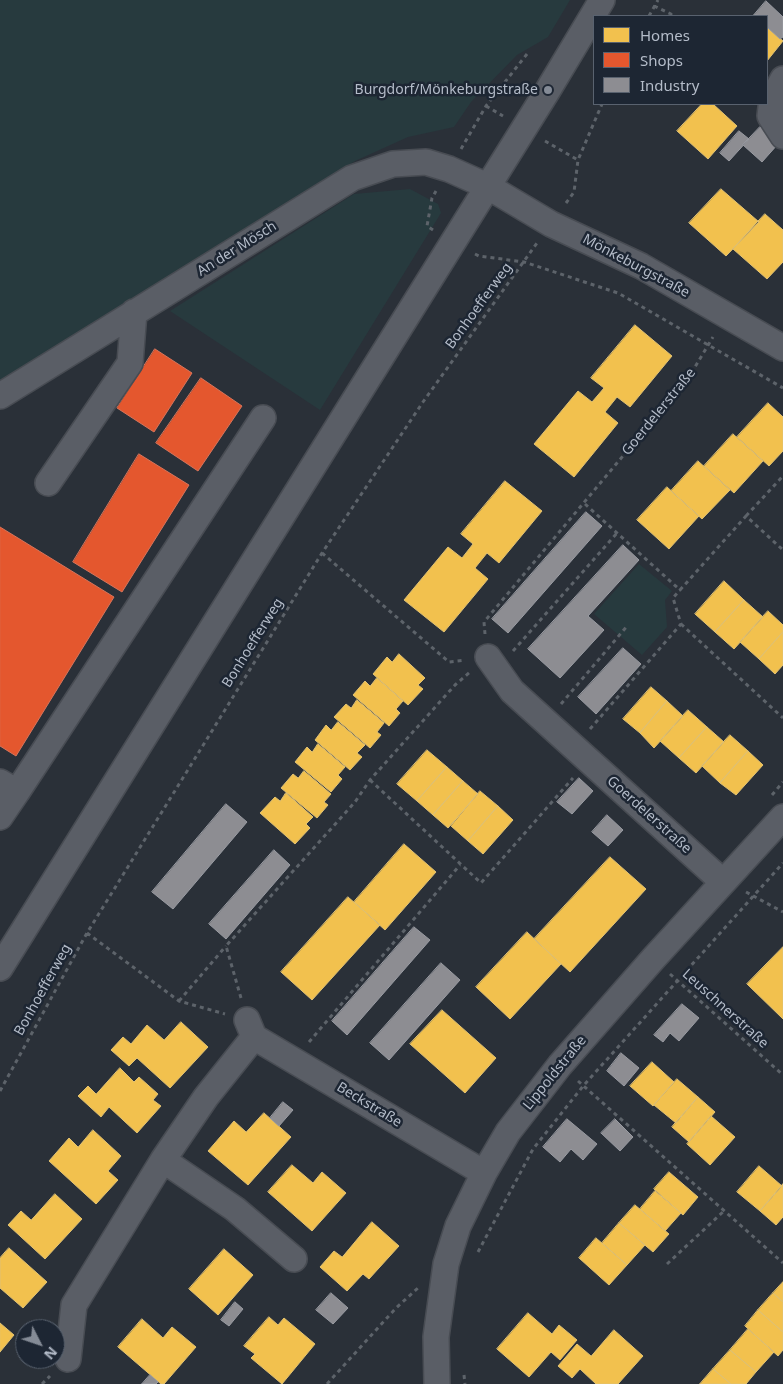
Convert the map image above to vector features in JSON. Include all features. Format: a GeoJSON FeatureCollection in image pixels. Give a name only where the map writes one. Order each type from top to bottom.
{"type":"FeatureCollection","features":[{"type":"Feature","properties":{"kind":"street"},"geometry":{"type":"LineString","coordinates":[[0,968],[548,90],[602,0]]}},
{"type":"Feature","properties":{"kind":"street"},"geometry":{"type":"LineString","coordinates":[[783,79],[772,99],[770,116],[783,136]]}},
{"type":"Feature","properties":{"kind":"street","name":"An der Mösch"},"geometry":{"type":"LineString","coordinates":[[0,396],[352,178],[394,164],[426,162],[449,169],[487,186]]}},
{"type":"Feature","properties":{"kind":"street","name":"Mönkeburgstraße"},"geometry":{"type":"LineString","coordinates":[[487,186],[551,224],[641,266],[783,348]]}},
{"type":"Feature","properties":{"kind":"street"},"geometry":{"type":"LineString","coordinates":[[48,483],[130,363],[134,312]]}},
{"type":"Feature","properties":{"kind":"street"},"geometry":{"type":"LineString","coordinates":[[0,817],[8,787],[263,418]]}},
{"type":"Feature","properties":{"kind":"street","name":"Goerdelerstraße"},"geometry":{"type":"LineString","coordinates":[[492,663],[512,691],[723,882]]}},
{"type":"Feature","properties":{"kind":"street","name":"Lippoldstraße"},"geometry":{"type":"LineString","coordinates":[[437,1384],[436,1337],[446,1264],[458,1226],[484,1173],[508,1132],[560,1065],[653,959],[783,817]]}},
{"type":"Feature","properties":{"kind":"street"},"geometry":{"type":"LineString","coordinates":[[68,1359],[74,1305],[163,1160],[251,1028]]}},
{"type":"Feature","properties":{"kind":"street","name":"Beckstraße"},"geometry":{"type":"LineString","coordinates":[[251,1028],[294,1060],[484,1173]]}},
{"type":"Feature","properties":{"kind":"street"},"geometry":{"type":"LineString","coordinates":[[163,1160],[235,1209],[294,1259]]}},
{"type":"Feature","properties":{"kind":"path"},"geometry":{"type":"LineString","coordinates":[[650,15],[658,0]]}},
{"type":"Feature","properties":{"kind":"path"},"geometry":{"type":"LineString","coordinates":[[654,6],[670,15]]}},
{"type":"Feature","properties":{"kind":"path"},"geometry":{"type":"LineString","coordinates":[[432,198],[486,106],[526,54]]}},
{"type":"Feature","properties":{"kind":"path","name":"Bonhoefferweg"},"geometry":{"type":"LineString","coordinates":[[0,1091],[87,933],[322,553],[423,402],[574,192],[578,160],[602,105]]}},
{"type":"Feature","properties":{"kind":"path"},"geometry":{"type":"LineString","coordinates":[[524,262],[618,293],[710,344],[783,388]]}},
{"type":"Feature","properties":{"kind":"path","name":"Goerdelerstraße"},"geometry":{"type":"LineString","coordinates":[[492,663],[484,622],[689,378],[710,344],[724,314]]}},
{"type":"Feature","properties":{"kind":"path"},"geometry":{"type":"LineString","coordinates":[[783,476],[673,598],[681,624],[783,718]]}},
{"type":"Feature","properties":{"kind":"path"},"geometry":{"type":"LineString","coordinates":[[584,504],[680,590]]}},
{"type":"Feature","properties":{"kind":"path"},"geometry":{"type":"LineString","coordinates":[[746,516],[783,550]]}},
{"type":"Feature","properties":{"kind":"path"},"geometry":{"type":"LineString","coordinates":[[179,1002],[226,946],[355,802],[370,780],[455,685],[492,663],[617,533]]}},
{"type":"Feature","properties":{"kind":"path"},"geometry":{"type":"LineString","coordinates":[[322,553],[449,662],[492,663]]}},
{"type":"Feature","properties":{"kind":"path"},"geometry":{"type":"LineString","coordinates":[[370,780],[481,884],[681,624]]}},
{"type":"Feature","properties":{"kind":"path"},"geometry":{"type":"LineString","coordinates":[[547,722],[628,625]]}},
{"type":"Feature","properties":{"kind":"path"},"geometry":{"type":"LineString","coordinates":[[474,1260],[533,1149],[584,1086],[783,863]]}},
{"type":"Feature","properties":{"kind":"path"},"geometry":{"type":"LineString","coordinates":[[294,1060],[460,865]]}},
{"type":"Feature","properties":{"kind":"path"},"geometry":{"type":"LineString","coordinates":[[723,882],[754,895],[783,912]]}},
{"type":"Feature","properties":{"kind":"path"},"geometry":{"type":"LineString","coordinates":[[87,933],[179,1002],[251,1028]]}},
{"type":"Feature","properties":{"kind":"path"},"geometry":{"type":"LineString","coordinates":[[226,946],[251,1028]]}},
{"type":"Feature","properties":{"kind":"path","name":"Leuschnerstraße"},"geometry":{"type":"LineString","coordinates":[[653,959],[783,1075]]}},
{"type":"Feature","properties":{"kind":"path"},"geometry":{"type":"LineString","coordinates":[[560,1065],[783,1263]]}},
{"type":"Feature","properties":{"kind":"path"},"geometry":{"type":"LineString","coordinates":[[667,1264],[724,1211]]}},
{"type":"Feature","properties":{"kind":"path"},"geometry":{"type":"LineString","coordinates":[[327,1384],[396,1308],[446,1264]]}},
{"type":"Feature","properties":{"kind":"path"},"geometry":{"type":"LineString","coordinates":[[463,1366],[465,1384]]}},
{"type":"Feature","properties":{"kind":"green space"},"geometry":{"type":"Polygon","coordinates":[[[0,0],[570,0],[548,37],[517,55],[471,102],[454,127],[408,137],[355,161],[0,385],[0,0]]]}},
{"type":"Feature","properties":{"kind":"green space"},"geometry":{"type":"Polygon","coordinates":[[[410,189],[438,204],[441,213],[320,410],[170,311],[354,194],[410,189]]]}},
{"type":"Feature","properties":{"kind":"green space"},"geometry":{"type":"Polygon","coordinates":[[[639,564],[672,591],[665,600],[667,627],[642,655],[594,614],[639,564]]]}},
{"type":"Feature","properties":{"kind":"building: Homes"},"geometry":{"type":"Polygon","coordinates":[[[768,28],[783,41],[768,60],[768,28]]]}},
{"type":"Feature","properties":{"kind":"building: Homes"},"geometry":{"type":"Polygon","coordinates":[[[701,105],[714,105],[737,126],[708,159],[677,131],[701,105]]]}},
{"type":"Feature","properties":{"kind":"building: Homes"},"geometry":{"type":"Polygon","coordinates":[[[721,189],[759,222],[726,256],[689,223],[721,189]]]}},
{"type":"Feature","properties":{"kind":"building: Homes"},"geometry":{"type":"Polygon","coordinates":[[[765,214],[783,230],[783,262],[767,279],[733,249],[765,214]]]}},
{"type":"Feature","properties":{"kind":"building: Homes"},"geometry":{"type":"Polygon","coordinates":[[[635,325],[672,356],[630,407],[617,397],[605,412],[618,423],[574,477],[534,444],[578,391],[592,402],[604,388],[591,378],[635,325]]]}},
{"type":"Feature","properties":{"kind":"building: Homes"},"geometry":{"type":"Polygon","coordinates":[[[768,403],[783,417],[783,451],[769,466],[737,437],[768,403]]]}},
{"type":"Feature","properties":{"kind":"building: Homes"},"geometry":{"type":"Polygon","coordinates":[[[733,434],[763,461],[734,493],[704,466],[733,434]]]}},
{"type":"Feature","properties":{"kind":"building: Homes"},"geometry":{"type":"Polygon","coordinates":[[[698,461],[730,490],[702,519],[671,491],[698,461]]]}},
{"type":"Feature","properties":{"kind":"building: Homes"},"geometry":{"type":"Polygon","coordinates":[[[505,481],[542,511],[499,563],[487,553],[475,568],[488,579],[444,632],[404,600],[448,547],[462,558],[473,544],[461,534],[505,481]]]}},
{"type":"Feature","properties":{"kind":"building: Homes"},"geometry":{"type":"Polygon","coordinates":[[[667,487],[699,516],[669,549],[637,520],[667,487]]]}},
{"type":"Feature","properties":{"kind":"building: Homes"},"geometry":{"type":"Polygon","coordinates":[[[724,581],[744,600],[715,632],[695,614],[724,581]]]}},
{"type":"Feature","properties":{"kind":"building: Homes"},"geometry":{"type":"Polygon","coordinates":[[[744,600],[763,617],[734,649],[715,632],[744,600]]]}},
{"type":"Feature","properties":{"kind":"building: Homes"},"geometry":{"type":"Polygon","coordinates":[[[768,611],[783,625],[783,632],[759,659],[740,642],[768,611]]]}},
{"type":"Feature","properties":{"kind":"building: Homes"},"geometry":{"type":"Polygon","coordinates":[[[783,632],[783,665],[775,674],[759,659],[783,632]]]}},
{"type":"Feature","properties":{"kind":"building: Homes"},"geometry":{"type":"Polygon","coordinates":[[[399,654],[425,678],[418,685],[423,689],[408,705],[373,674],[387,657],[392,662],[399,654]]]}},
{"type":"Feature","properties":{"kind":"building: Homes"},"geometry":{"type":"Polygon","coordinates":[[[377,678],[403,701],[396,709],[400,713],[389,726],[353,695],[365,681],[370,686],[377,678]]]}},
{"type":"Feature","properties":{"kind":"building: Homes"},"geometry":{"type":"Polygon","coordinates":[[[651,687],[667,701],[640,733],[623,719],[651,687]]]}},
{"type":"Feature","properties":{"kind":"building: Homes"},"geometry":{"type":"Polygon","coordinates":[[[357,700],[384,723],[377,732],[381,735],[370,748],[334,717],[346,704],[351,708],[357,700]]]}},
{"type":"Feature","properties":{"kind":"building: Homes"},"geometry":{"type":"Polygon","coordinates":[[[667,701],[683,716],[654,748],[640,733],[667,701]]]}},
{"type":"Feature","properties":{"kind":"building: Homes"},"geometry":{"type":"Polygon","coordinates":[[[688,710],[707,727],[679,758],[660,741],[688,710]]]}},
{"type":"Feature","properties":{"kind":"building: Homes"},"geometry":{"type":"Polygon","coordinates":[[[338,722],[365,745],[357,753],[362,757],[350,770],[315,740],[326,725],[331,730],[338,722]]]}},
{"type":"Feature","properties":{"kind":"building: Homes"},"geometry":{"type":"Polygon","coordinates":[[[707,727],[724,742],[696,773],[679,758],[707,727]]]}},
{"type":"Feature","properties":{"kind":"building: Homes"},"geometry":{"type":"Polygon","coordinates":[[[730,735],[748,751],[720,783],[702,766],[730,735]]]}},
{"type":"Feature","properties":{"kind":"building: Homes"},"geometry":{"type":"Polygon","coordinates":[[[318,744],[345,767],[338,775],[342,779],[331,792],[295,762],[307,747],[312,752],[318,744]]]}},
{"type":"Feature","properties":{"kind":"building: Homes"},"geometry":{"type":"Polygon","coordinates":[[[427,750],[447,767],[417,801],[397,784],[427,750]]]}},
{"type":"Feature","properties":{"kind":"building: Homes"},"geometry":{"type":"Polygon","coordinates":[[[748,751],[763,765],[736,795],[720,783],[748,751]]]}},
{"type":"Feature","properties":{"kind":"building: Homes"},"geometry":{"type":"Polygon","coordinates":[[[447,767],[463,781],[433,815],[417,801],[447,767]]]}},
{"type":"Feature","properties":{"kind":"building: Homes"},"geometry":{"type":"Polygon","coordinates":[[[304,771],[331,794],[324,802],[328,805],[317,818],[281,788],[293,774],[298,778],[304,771]]]}},
{"type":"Feature","properties":{"kind":"building: Homes"},"geometry":{"type":"Polygon","coordinates":[[[463,781],[478,794],[448,828],[433,815],[463,781]]]}},
{"type":"Feature","properties":{"kind":"building: Homes"},"geometry":{"type":"Polygon","coordinates":[[[480,791],[498,806],[468,841],[451,826],[480,791]]]}},
{"type":"Feature","properties":{"kind":"building: Homes"},"geometry":{"type":"Polygon","coordinates":[[[286,793],[313,817],[306,824],[310,828],[295,844],[260,813],[275,797],[280,801],[286,793]]]}},
{"type":"Feature","properties":{"kind":"building: Homes"},"geometry":{"type":"Polygon","coordinates":[[[498,806],[513,820],[483,854],[468,841],[498,806]]]}},
{"type":"Feature","properties":{"kind":"building: Homes"},"geometry":{"type":"Polygon","coordinates":[[[404,844],[436,872],[385,930],[354,902],[404,844]]]}},
{"type":"Feature","properties":{"kind":"building: Homes"},"geometry":{"type":"Polygon","coordinates":[[[610,857],[646,889],[570,972],[534,939],[610,857]]]}},
{"type":"Feature","properties":{"kind":"building: Homes"},"geometry":{"type":"Polygon","coordinates":[[[348,897],[380,925],[312,1000],[281,972],[348,897]]]}},
{"type":"Feature","properties":{"kind":"building: Homes"},"geometry":{"type":"Polygon","coordinates":[[[527,932],[561,964],[510,1019],[476,987],[527,932]]]}},
{"type":"Feature","properties":{"kind":"building: Homes"},"geometry":{"type":"Polygon","coordinates":[[[783,947],[783,1019],[747,984],[783,947]]]}},
{"type":"Feature","properties":{"kind":"building: Homes"},"geometry":{"type":"Polygon","coordinates":[[[442,1010],[496,1058],[465,1093],[410,1044],[442,1010]]]}},
{"type":"Feature","properties":{"kind":"building: Homes"},"geometry":{"type":"Polygon","coordinates":[[[181,1022],[208,1047],[170,1088],[137,1058],[129,1066],[111,1050],[123,1037],[131,1044],[147,1025],[164,1040],[181,1022]]]}},
{"type":"Feature","properties":{"kind":"building: Homes"},"geometry":{"type":"Polygon","coordinates":[[[652,1062],[674,1082],[653,1106],[630,1086],[652,1062]]]}},
{"type":"Feature","properties":{"kind":"building: Homes"},"geometry":{"type":"Polygon","coordinates":[[[120,1068],[134,1082],[139,1077],[158,1094],[153,1100],[161,1106],[137,1133],[109,1107],[101,1117],[78,1096],[88,1086],[96,1094],[120,1068]]]}},
{"type":"Feature","properties":{"kind":"building: Homes"},"geometry":{"type":"Polygon","coordinates":[[[677,1079],[698,1097],[676,1123],[654,1105],[677,1079]]]}},
{"type":"Feature","properties":{"kind":"building: Homes"},"geometry":{"type":"Polygon","coordinates":[[[698,1097],[715,1112],[689,1142],[672,1127],[698,1097]]]}},
{"type":"Feature","properties":{"kind":"building: Homes"},"geometry":{"type":"Polygon","coordinates":[[[264,1113],[291,1137],[248,1185],[208,1151],[234,1121],[246,1132],[264,1113]]]}},
{"type":"Feature","properties":{"kind":"building: Homes"},"geometry":{"type":"Polygon","coordinates":[[[711,1116],[735,1137],[710,1165],[687,1144],[711,1116]]]}},
{"type":"Feature","properties":{"kind":"building: Homes"},"geometry":{"type":"Polygon","coordinates":[[[93,1130],[121,1156],[108,1171],[118,1180],[96,1204],[49,1161],[69,1138],[78,1147],[93,1130]]]}},
{"type":"Feature","properties":{"kind":"building: Homes"},"geometry":{"type":"Polygon","coordinates":[[[292,1165],[313,1183],[322,1172],[346,1193],[312,1231],[268,1192],[292,1165]]]}},
{"type":"Feature","properties":{"kind":"building: Homes"},"geometry":{"type":"Polygon","coordinates":[[[759,1166],[782,1186],[760,1211],[737,1192],[759,1166]]]}},
{"type":"Feature","properties":{"kind":"building: Homes"},"geometry":{"type":"Polygon","coordinates":[[[669,1172],[698,1197],[683,1215],[654,1189],[669,1172]]]}},
{"type":"Feature","properties":{"kind":"building: Homes"},"geometry":{"type":"Polygon","coordinates":[[[783,1184],[783,1217],[776,1225],[760,1211],[783,1184]]]}},
{"type":"Feature","properties":{"kind":"building: Homes"},"geometry":{"type":"Polygon","coordinates":[[[655,1191],[681,1213],[665,1231],[640,1209],[655,1191]]]}},
{"type":"Feature","properties":{"kind":"building: Homes"},"geometry":{"type":"Polygon","coordinates":[[[55,1194],[82,1219],[45,1259],[8,1225],[21,1211],[31,1220],[55,1194]]]}},
{"type":"Feature","properties":{"kind":"building: Homes"},"geometry":{"type":"Polygon","coordinates":[[[635,1205],[669,1234],[653,1252],[619,1223],[635,1205]]]}},
{"type":"Feature","properties":{"kind":"building: Homes"},"geometry":{"type":"Polygon","coordinates":[[[372,1222],[399,1246],[369,1279],[363,1274],[347,1291],[320,1267],[334,1251],[342,1257],[372,1222]]]}},
{"type":"Feature","properties":{"kind":"building: Homes"},"geometry":{"type":"Polygon","coordinates":[[[619,1223],[645,1245],[627,1265],[602,1243],[619,1223]]]}},
{"type":"Feature","properties":{"kind":"building: Homes"},"geometry":{"type":"Polygon","coordinates":[[[596,1238],[627,1265],[609,1285],[579,1258],[596,1238]]]}},
{"type":"Feature","properties":{"kind":"building: Homes"},"geometry":{"type":"Polygon","coordinates":[[[9,1248],[47,1282],[23,1308],[0,1288],[0,1258],[9,1248]]]}},
{"type":"Feature","properties":{"kind":"building: Homes"},"geometry":{"type":"Polygon","coordinates":[[[224,1249],[253,1275],[218,1315],[189,1289],[224,1249]]]}},
{"type":"Feature","properties":{"kind":"building: Homes"},"geometry":{"type":"Polygon","coordinates":[[[783,1282],[783,1302],[773,1293],[783,1282]]]}},
{"type":"Feature","properties":{"kind":"building: Homes"},"geometry":{"type":"Polygon","coordinates":[[[773,1293],[783,1302],[783,1332],[758,1310],[773,1293]]]}},
{"type":"Feature","properties":{"kind":"building: Homes"},"geometry":{"type":"Polygon","coordinates":[[[758,1310],[783,1332],[783,1350],[778,1356],[745,1326],[758,1310]]]}},
{"type":"Feature","properties":{"kind":"building: Homes"},"geometry":{"type":"Polygon","coordinates":[[[528,1313],[552,1334],[559,1325],[577,1340],[560,1360],[551,1352],[529,1377],[497,1349],[528,1313]]]}},
{"type":"Feature","properties":{"kind":"building: Homes"},"geometry":{"type":"Polygon","coordinates":[[[269,1317],[278,1325],[284,1318],[315,1344],[282,1384],[251,1358],[255,1354],[244,1346],[269,1317]]]}},
{"type":"Feature","properties":{"kind":"building: Homes"},"geometry":{"type":"Polygon","coordinates":[[[142,1319],[163,1338],[172,1327],[196,1347],[164,1384],[161,1384],[118,1347],[142,1319]]]}},
{"type":"Feature","properties":{"kind":"building: Homes"},"geometry":{"type":"Polygon","coordinates":[[[0,1323],[14,1335],[0,1352],[0,1323]]]}},
{"type":"Feature","properties":{"kind":"building: Homes"},"geometry":{"type":"Polygon","coordinates":[[[748,1329],[774,1352],[756,1372],[730,1350],[748,1329]]]}},
{"type":"Feature","properties":{"kind":"building: Homes"},"geometry":{"type":"Polygon","coordinates":[[[614,1330],[643,1356],[618,1384],[596,1384],[580,1369],[572,1378],[558,1366],[577,1344],[591,1356],[614,1330]]]}},
{"type":"Feature","properties":{"kind":"building: Homes"},"geometry":{"type":"Polygon","coordinates":[[[730,1350],[756,1372],[746,1384],[731,1384],[713,1369],[730,1350]]]}},
{"type":"Feature","properties":{"kind":"building: Homes"},"geometry":{"type":"Polygon","coordinates":[[[713,1369],[731,1384],[700,1384],[713,1369]]]}},
{"type":"Feature","properties":{"kind":"building: Shops"},"geometry":{"type":"Polygon","coordinates":[[[155,349],[192,373],[154,432],[117,408],[155,349]]]}},
{"type":"Feature","properties":{"kind":"building: Shops"},"geometry":{"type":"Polygon","coordinates":[[[201,378],[242,406],[198,471],[156,443],[201,378]]]}},
{"type":"Feature","properties":{"kind":"building: Shops"},"geometry":{"type":"Polygon","coordinates":[[[139,454],[189,485],[122,592],[73,562],[139,454]]]}},
{"type":"Feature","properties":{"kind":"building: Shops"},"geometry":{"type":"Polygon","coordinates":[[[0,527],[114,597],[16,756],[0,746],[0,527]]]}},
{"type":"Feature","properties":{"kind":"building: Industry"},"geometry":{"type":"Polygon","coordinates":[[[766,1],[783,17],[783,37],[780,39],[768,28],[768,15],[754,15],[766,1]]]}},
{"type":"Feature","properties":{"kind":"building: Industry"},"geometry":{"type":"Polygon","coordinates":[[[760,127],[778,144],[762,162],[743,145],[760,127]]]}},
{"type":"Feature","properties":{"kind":"building: Industry"},"geometry":{"type":"Polygon","coordinates":[[[739,131],[749,139],[729,161],[720,153],[739,131]]]}},
{"type":"Feature","properties":{"kind":"building: Industry"},"geometry":{"type":"Polygon","coordinates":[[[586,512],[602,526],[508,633],[492,619],[586,512]]]}},
{"type":"Feature","properties":{"kind":"building: Industry"},"geometry":{"type":"Polygon","coordinates":[[[623,545],[639,560],[588,616],[604,630],[560,678],[528,649],[623,545]]]}},
{"type":"Feature","properties":{"kind":"building: Industry"},"geometry":{"type":"Polygon","coordinates":[[[623,648],[641,664],[596,714],[578,697],[623,648]]]}},
{"type":"Feature","properties":{"kind":"building: Industry"},"geometry":{"type":"Polygon","coordinates":[[[579,778],[593,791],[572,814],[557,802],[579,778]]]}},
{"type":"Feature","properties":{"kind":"building: Industry"},"geometry":{"type":"Polygon","coordinates":[[[226,804],[247,822],[173,909],[152,892],[226,804]]]}},
{"type":"Feature","properties":{"kind":"building: Industry"},"geometry":{"type":"Polygon","coordinates":[[[607,815],[623,830],[608,846],[592,832],[607,815]]]}},
{"type":"Feature","properties":{"kind":"building: Industry"},"geometry":{"type":"Polygon","coordinates":[[[274,850],[290,865],[226,939],[209,924],[274,850]]]}},
{"type":"Feature","properties":{"kind":"building: Industry"},"geometry":{"type":"Polygon","coordinates":[[[414,927],[430,940],[347,1035],[332,1021],[414,927]]]}},
{"type":"Feature","properties":{"kind":"building: Industry"},"geometry":{"type":"Polygon","coordinates":[[[441,963],[460,980],[389,1060],[370,1043],[441,963]]]}},
{"type":"Feature","properties":{"kind":"building: Industry"},"geometry":{"type":"Polygon","coordinates":[[[682,1004],[699,1018],[679,1041],[670,1033],[663,1042],[654,1035],[682,1004]]]}},
{"type":"Feature","properties":{"kind":"building: Industry"},"geometry":{"type":"Polygon","coordinates":[[[621,1053],[639,1068],[624,1086],[607,1071],[621,1053]]]}},
{"type":"Feature","properties":{"kind":"building: Industry"},"geometry":{"type":"Polygon","coordinates":[[[283,1102],[293,1110],[279,1126],[270,1118],[283,1102]]]}},
{"type":"Feature","properties":{"kind":"building: Industry"},"geometry":{"type":"Polygon","coordinates":[[[567,1119],[597,1144],[583,1160],[571,1149],[560,1162],[543,1147],[567,1119]]]}},
{"type":"Feature","properties":{"kind":"building: Industry"},"geometry":{"type":"Polygon","coordinates":[[[615,1119],[633,1137],[620,1151],[601,1133],[615,1119]]]}},
{"type":"Feature","properties":{"kind":"building: Industry"},"geometry":{"type":"Polygon","coordinates":[[[331,1293],[348,1308],[333,1324],[316,1310],[331,1293]]]}},
{"type":"Feature","properties":{"kind":"building: Industry"},"geometry":{"type":"Polygon","coordinates":[[[235,1302],[243,1309],[229,1326],[221,1320],[235,1302]]]}},
{"type":"Feature","properties":{"kind":"building: Industry"},"geometry":{"type":"Polygon","coordinates":[[[150,1375],[158,1382],[156,1384],[142,1384],[150,1375]]]}},
{"type":"Feature","properties":{"kind":"place","name":"Burgdorf/Mönkeburgstraße"},"geometry":{"type":"Point","coordinates":[548,90]}}]}
